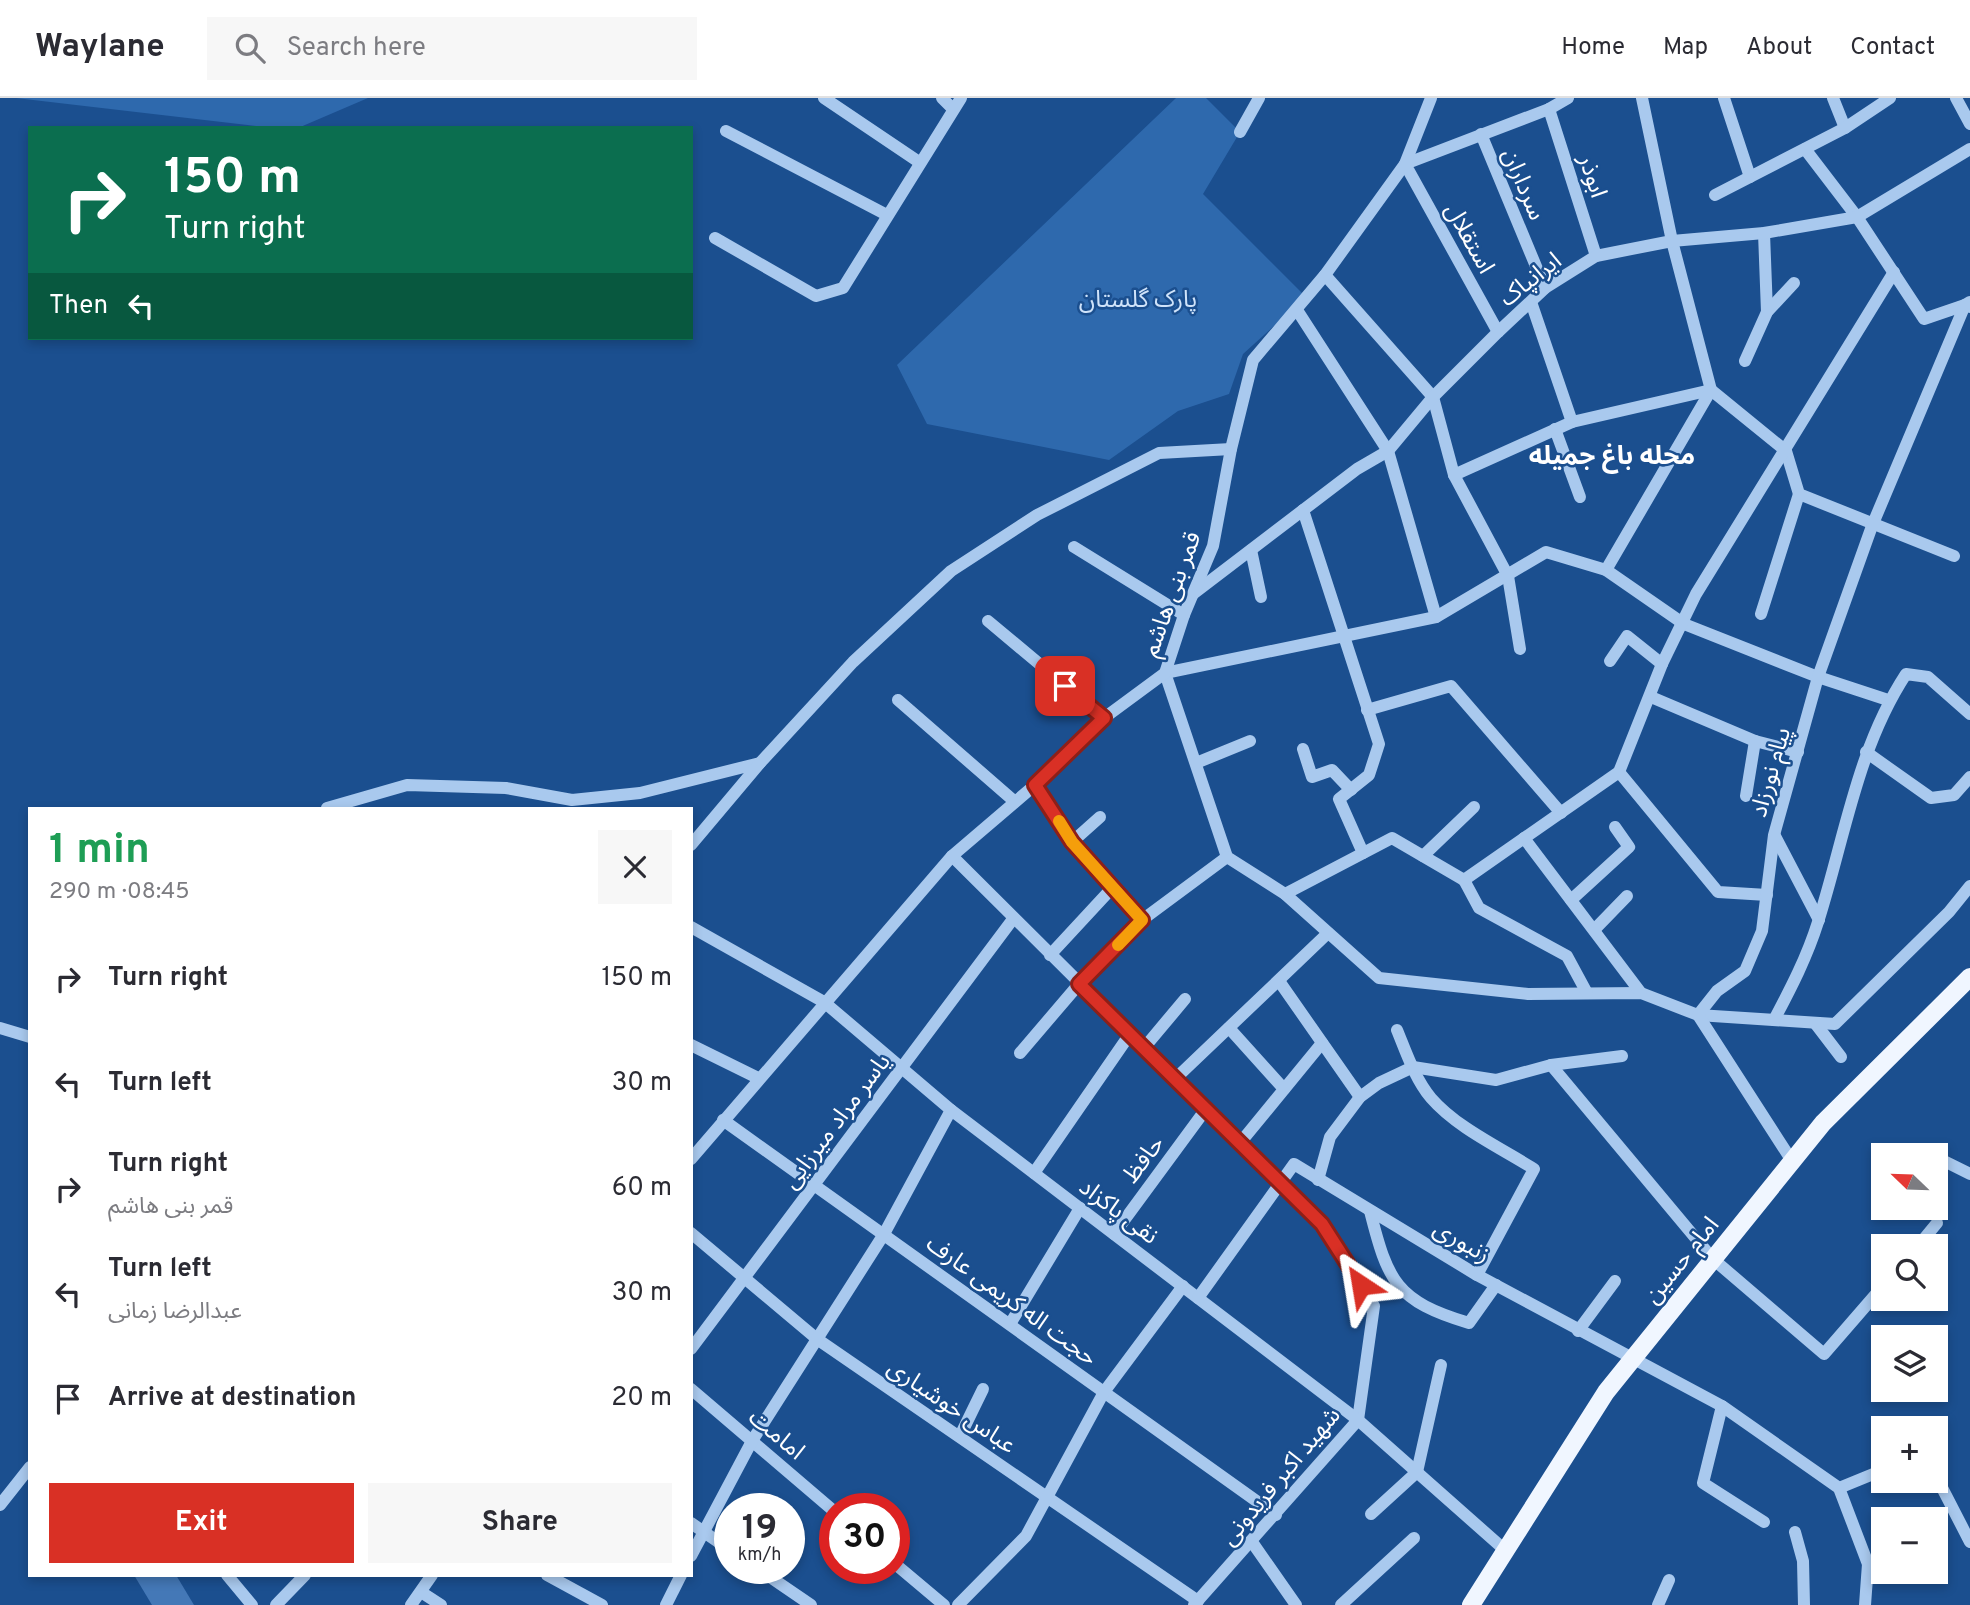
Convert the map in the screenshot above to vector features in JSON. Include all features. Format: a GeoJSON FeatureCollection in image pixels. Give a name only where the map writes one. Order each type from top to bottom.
{"type":"FeatureCollection","features":[{"type":"Feature","properties":{"kind":"main road","name":"امام حسین"},"geometry":{"type":"LineString","coordinates":[[1471,1605],[1606,1392],[1823,1124],[1970,977]]}},
{"type":"Feature","properties":{"kind":"street"},"geometry":{"type":"LineString","coordinates":[[824,98],[919,162]]}},
{"type":"Feature","properties":{"kind":"street"},"geometry":{"type":"LineString","coordinates":[[715,239],[816,296],[843,288],[957,103],[942,98]]}},
{"type":"Feature","properties":{"kind":"street"},"geometry":{"type":"LineString","coordinates":[[1240,132],[1259,98]]}},
{"type":"Feature","properties":{"kind":"street","name":"قمر بنی هاشم"},"geometry":{"type":"LineString","coordinates":[[693,1157],[952,856],[1035,785],[1104,718],[1165,673],[1184,615],[1213,547],[1231,449],[1253,360],[1325,275],[1405,164],[1431,98]]}},
{"type":"Feature","properties":{"kind":"street"},"geometry":{"type":"LineString","coordinates":[[1405,164],[1549,110],[1568,98]]}},
{"type":"Feature","properties":{"kind":"street"},"geometry":{"type":"LineString","coordinates":[[1642,98],[1672,241],[1711,390],[1786,451],[1799,494],[1761,614]]}},
{"type":"Feature","properties":{"kind":"street"},"geometry":{"type":"LineString","coordinates":[[1724,98],[1750,177]]}},
{"type":"Feature","properties":{"kind":"street"},"geometry":{"type":"LineString","coordinates":[[1833,98],[1845,128]]}},
{"type":"Feature","properties":{"kind":"street"},"geometry":{"type":"LineString","coordinates":[[1715,194],[1845,128],[1890,98]]}},
{"type":"Feature","properties":{"kind":"street"},"geometry":{"type":"LineString","coordinates":[[1956,98],[1970,124]]}},
{"type":"Feature","properties":{"kind":"street","name":"ابوذر"},"geometry":{"type":"LineString","coordinates":[[1549,110],[1596,256]]}},
{"type":"Feature","properties":{"kind":"street"},"geometry":{"type":"LineString","coordinates":[[726,131],[887,215]]}},
{"type":"Feature","properties":{"kind":"street","name":"سرداران"},"geometry":{"type":"LineString","coordinates":[[1481,134],[1545,288]]}},
{"type":"Feature","properties":{"kind":"street"},"geometry":{"type":"LineString","coordinates":[[1804,149],[1857,217],[1924,319],[1968,305]]}},
{"type":"Feature","properties":{"kind":"street","name":"ایرانپاک"},"geometry":{"type":"LineString","coordinates":[[1193,594],[1357,469],[1388,451],[1433,397],[1498,332],[1545,288],[1596,256],[1672,241],[1764,233],[1857,217],[1970,149]]}},
{"type":"Feature","properties":{"kind":"street","name":"استقلال"},"geometry":{"type":"LineString","coordinates":[[1405,164],[1498,332]]}},
{"type":"Feature","properties":{"kind":"street"},"geometry":{"type":"LineString","coordinates":[[1764,233],[1767,313]]}},
{"type":"Feature","properties":{"kind":"street"},"geometry":{"type":"LineString","coordinates":[[1464,880],[1619,772],[1662,664],[1684,624],[1696,594],[1894,272]]}},
{"type":"Feature","properties":{"kind":"street"},"geometry":{"type":"LineString","coordinates":[[1325,275],[1433,397],[1454,475],[1508,576],[1520,649]]}},
{"type":"Feature","properties":{"kind":"street"},"geometry":{"type":"LineString","coordinates":[[1745,361],[1767,313],[1794,283]]}},
{"type":"Feature","properties":{"kind":"street"},"geometry":{"type":"LineString","coordinates":[[1531,302],[1572,422]]}},
{"type":"Feature","properties":{"kind":"street","name":"پیام نورزاد"},"geometry":{"type":"LineString","coordinates":[[1698,1015],[1717,991],[1745,971],[1762,931],[1774,835],[1818,677],[1872,526],[1968,305]]}},
{"type":"Feature","properties":{"kind":"street"},"geometry":{"type":"LineString","coordinates":[[1297,310],[1388,451],[1436,617]]}},
{"type":"Feature","properties":{"kind":"street"},"geometry":{"type":"LineString","coordinates":[[1454,475],[1572,422],[1711,390]]}},
{"type":"Feature","properties":{"kind":"street"},"geometry":{"type":"LineString","coordinates":[[1606,570],[1711,390]]}},
{"type":"Feature","properties":{"kind":"street"},"geometry":{"type":"LineString","coordinates":[[1555,429],[1580,497]]}},
{"type":"Feature","properties":{"kind":"street"},"geometry":{"type":"LineString","coordinates":[[693,843],[760,763],[853,662],[951,571],[1037,514],[1159,453],[1231,449]]}},
{"type":"Feature","properties":{"kind":"street"},"geometry":{"type":"LineString","coordinates":[[1799,494],[1872,526],[1954,556]]}},
{"type":"Feature","properties":{"kind":"street"},"geometry":{"type":"LineString","coordinates":[[1303,510],[1379,744],[1369,775],[1339,799],[1363,853]]}},
{"type":"Feature","properties":{"kind":"street"},"geometry":{"type":"LineString","coordinates":[[1074,547],[1184,615]]}},
{"type":"Feature","properties":{"kind":"street"},"geometry":{"type":"LineString","coordinates":[[1251,550],[1261,597]]}},
{"type":"Feature","properties":{"kind":"street"},"geometry":{"type":"LineString","coordinates":[[1888,700],[1818,677],[1684,624],[1606,570],[1546,552],[1436,617],[1345,638],[1165,673],[1227,857],[1285,894],[1379,978],[1528,994],[1641,993],[1698,1015],[1835,1024],[1949,912],[1970,886]]}},
{"type":"Feature","properties":{"kind":"street"},"geometry":{"type":"LineString","coordinates":[[988,621],[1104,718]]}},
{"type":"Feature","properties":{"kind":"street"},"geometry":{"type":"LineString","coordinates":[[1611,660],[1627,636],[1662,664]]}},
{"type":"Feature","properties":{"kind":"street"},"geometry":{"type":"LineString","coordinates":[[1774,1020],[1804,962],[1819,920],[1832,863],[1866,752],[1888,700],[1906,674],[1928,677],[1970,715]]}},
{"type":"Feature","properties":{"kind":"street"},"geometry":{"type":"LineString","coordinates":[[1367,710],[1451,686],[1561,813]]}},
{"type":"Feature","properties":{"kind":"street"},"geometry":{"type":"LineString","coordinates":[[1651,697],[1755,741],[1798,752]]}},
{"type":"Feature","properties":{"kind":"street"},"geometry":{"type":"LineString","coordinates":[[898,700],[1014,801]]}},
{"type":"Feature","properties":{"kind":"street"},"geometry":{"type":"LineString","coordinates":[[1196,763],[1250,741]]}},
{"type":"Feature","properties":{"kind":"street"},"geometry":{"type":"LineString","coordinates":[[1746,796],[1755,741]]}},
{"type":"Feature","properties":{"kind":"street"},"geometry":{"type":"LineString","coordinates":[[1303,749],[1312,777],[1332,771],[1351,790]]}},
{"type":"Feature","properties":{"kind":"street"},"geometry":{"type":"LineString","coordinates":[[1866,752],[1931,798],[1954,795],[1970,777]]}},
{"type":"Feature","properties":{"kind":"street"},"geometry":{"type":"LineString","coordinates":[[330,807],[407,785],[506,788],[572,800],[640,793],[760,763]]}},
{"type":"Feature","properties":{"kind":"street"},"geometry":{"type":"LineString","coordinates":[[1619,772],[1718,892],[1767,895]]}},
{"type":"Feature","properties":{"kind":"street"},"geometry":{"type":"LineString","coordinates":[[1035,785],[1072,842],[1142,920]]}},
{"type":"Feature","properties":{"kind":"street"},"geometry":{"type":"LineString","coordinates":[[1423,856],[1474,807]]}},
{"type":"Feature","properties":{"kind":"street"},"geometry":{"type":"LineString","coordinates":[[1072,842],[1100,817]]}},
{"type":"Feature","properties":{"kind":"street"},"geometry":{"type":"LineString","coordinates":[[1571,900],[1629,847],[1615,827]]}},
{"type":"Feature","properties":{"kind":"street"},"geometry":{"type":"LineString","coordinates":[[1774,835],[1819,920]]}},
{"type":"Feature","properties":{"kind":"street"},"geometry":{"type":"LineString","coordinates":[[1285,894],[1392,838],[1464,880],[1479,908],[1567,956],[1587,993]]}},
{"type":"Feature","properties":{"kind":"street"},"geometry":{"type":"LineString","coordinates":[[1524,838],[1641,993]]}},
{"type":"Feature","properties":{"kind":"street","name":"شهید اکبر فریدونی"},"geometry":{"type":"LineString","coordinates":[[952,856],[1322,1224],[1374,1306],[1358,1420],[1196,1603]]}},
{"type":"Feature","properties":{"kind":"street"},"geometry":{"type":"LineString","coordinates":[[1020,1053],[1079,984],[1142,920],[1227,857]]}},
{"type":"Feature","properties":{"kind":"street"},"geometry":{"type":"LineString","coordinates":[[1050,955],[1113,887]]}},
{"type":"Feature","properties":{"kind":"street"},"geometry":{"type":"LineString","coordinates":[[1594,930],[1628,896]]}},
{"type":"Feature","properties":{"kind":"street","name":"یاسر مراد میرزایی"},"geometry":{"type":"LineString","coordinates":[[693,1346],[1013,919]]}},
{"type":"Feature","properties":{"kind":"street","name":"نقی پاکزاد"},"geometry":{"type":"LineString","coordinates":[[693,929],[824,1002],[951,1110],[1358,1420],[1506,1551]]}},
{"type":"Feature","properties":{"kind":"street"},"geometry":{"type":"LineString","coordinates":[[1175,1079],[1328,933]]}},
{"type":"Feature","properties":{"kind":"street"},"geometry":{"type":"LineString","coordinates":[[1279,981],[1360,1097]]}},
{"type":"Feature","properties":{"kind":"street"},"geometry":{"type":"LineString","coordinates":[[1144,1048],[1185,999]]}},
{"type":"Feature","properties":{"kind":"street"},"geometry":{"type":"LineString","coordinates":[[1698,1015],[1792,1161]]}},
{"type":"Feature","properties":{"kind":"street"},"geometry":{"type":"LineString","coordinates":[[1815,1023],[1841,1057]]}},
{"type":"Feature","properties":{"kind":"street"},"geometry":{"type":"LineString","coordinates":[[0,1028],[28,1036]]}},
{"type":"Feature","properties":{"kind":"street"},"geometry":{"type":"LineString","coordinates":[[1229,1028],[1284,1089]]}},
{"type":"Feature","properties":{"kind":"street"},"geometry":{"type":"LineString","coordinates":[[1397,1030],[1413,1067],[1431,1098],[1466,1126],[1534,1168],[1477,1275]]}},
{"type":"Feature","properties":{"kind":"street"},"geometry":{"type":"LineString","coordinates":[[1034,1173],[1130,1034]]}},
{"type":"Feature","properties":{"kind":"street"},"geometry":{"type":"LineString","coordinates":[[1240,1143],[1322,1043]]}},
{"type":"Feature","properties":{"kind":"street"},"geometry":{"type":"LineString","coordinates":[[693,1046],[758,1078]]}},
{"type":"Feature","properties":{"kind":"street"},"geometry":{"type":"LineString","coordinates":[[1318,1180],[1330,1137],[1360,1097],[1379,1083],[1413,1067],[1496,1080],[1550,1065],[1622,1056]]}},
{"type":"Feature","properties":{"kind":"street"},"geometry":{"type":"LineString","coordinates":[[1550,1065],[1713,1259],[1824,1354],[1871,1300]]}},
{"type":"Feature","properties":{"kind":"street","name":"حافظ"},"geometry":{"type":"LineString","coordinates":[[1114,1234],[1206,1109]]}},
{"type":"Feature","properties":{"kind":"street"},"geometry":{"type":"LineString","coordinates":[[693,1552],[752,1441],[884,1234],[951,1110]]}},
{"type":"Feature","properties":{"kind":"street","name":"حجت اله کریمی عارف"},"geometry":{"type":"LineString","coordinates":[[723,1120],[1276,1514]]}},
{"type":"Feature","properties":{"kind":"street"},"geometry":{"type":"LineString","coordinates":[[1948,1163],[1970,1174]]}},
{"type":"Feature","properties":{"kind":"street","name":"زنبوری"},"geometry":{"type":"LineString","coordinates":[[1279,1182],[1294,1164],[1477,1275],[1722,1406],[1839,1488]]}},
{"type":"Feature","properties":{"kind":"street"},"geometry":{"type":"LineString","coordinates":[[1198,1298],[1279,1182]]}},
{"type":"Feature","properties":{"kind":"street"},"geometry":{"type":"LineString","coordinates":[[1010,1324],[1080,1208]]}},
{"type":"Feature","properties":{"kind":"street"},"geometry":{"type":"LineString","coordinates":[[1370,1211],[1382,1258],[1403,1293],[1431,1312],[1469,1323],[1496,1285]]}},
{"type":"Feature","properties":{"kind":"street"},"geometry":{"type":"LineString","coordinates":[[1928,1234],[1937,1223]]}},
{"type":"Feature","properties":{"kind":"street","name":"عباس خوشیاری"},"geometry":{"type":"LineString","coordinates":[[693,1235],[817,1339],[1048,1496],[1196,1603]]}},
{"type":"Feature","properties":{"kind":"street"},"geometry":{"type":"LineString","coordinates":[[1578,1331],[1615,1281]]}},
{"type":"Feature","properties":{"kind":"street"},"geometry":{"type":"LineString","coordinates":[[958,1605],[1026,1536],[1104,1391],[1183,1286]]}},
{"type":"Feature","properties":{"kind":"street"},"geometry":{"type":"LineString","coordinates":[[1371,1514],[1417,1472],[1441,1366]]}},
{"type":"Feature","properties":{"kind":"street"},"geometry":{"type":"LineString","coordinates":[[960,1436],[983,1389]]}},
{"type":"Feature","properties":{"kind":"street","name":"امامت"},"geometry":{"type":"LineString","coordinates":[[693,1391],[819,1498]]}},
{"type":"Feature","properties":{"kind":"street"},"geometry":{"type":"LineString","coordinates":[[1722,1406],[1703,1483],[1764,1522]]}},
{"type":"Feature","properties":{"kind":"street"},"geometry":{"type":"LineString","coordinates":[[0,1505],[28,1470]]}},
{"type":"Feature","properties":{"kind":"street"},"geometry":{"type":"LineString","coordinates":[[1865,1605],[1868,1564],[1839,1488],[1871,1475]]}},
{"type":"Feature","properties":{"kind":"street"},"geometry":{"type":"LineString","coordinates":[[1945,1493],[1970,1542]]}},
{"type":"Feature","properties":{"kind":"street"},"geometry":{"type":"LineString","coordinates":[[693,1524],[714,1539]]}},
{"type":"Feature","properties":{"kind":"street"},"geometry":{"type":"LineString","coordinates":[[1795,1532],[1803,1561],[1804,1605]]}},
{"type":"Feature","properties":{"kind":"street"},"geometry":{"type":"LineString","coordinates":[[1340,1605],[1414,1538]]}},
{"type":"Feature","properties":{"kind":"street"},"geometry":{"type":"LineString","coordinates":[[1252,1542],[1296,1605]]}},
{"type":"Feature","properties":{"kind":"street"},"geometry":{"type":"LineString","coordinates":[[910,1576],[944,1605]]}},
{"type":"Feature","properties":{"kind":"street"},"geometry":{"type":"LineString","coordinates":[[229,1577],[251,1605]]}},
{"type":"Feature","properties":{"kind":"street"},"geometry":{"type":"LineString","coordinates":[[276,1605],[303,1577]]}},
{"type":"Feature","properties":{"kind":"street"},"geometry":{"type":"LineString","coordinates":[[411,1605],[431,1577]]}},
{"type":"Feature","properties":{"kind":"street"},"geometry":{"type":"LineString","coordinates":[[551,1577],[602,1605]]}},
{"type":"Feature","properties":{"kind":"street"},"geometry":{"type":"LineString","coordinates":[[666,1605],[680,1577]]}},
{"type":"Feature","properties":{"kind":"street"},"geometry":{"type":"LineString","coordinates":[[1658,1605],[1669,1580]]}},
{"type":"Feature","properties":{"kind":"street"},"geometry":{"type":"LineString","coordinates":[[780,1584],[811,1605]]}},
{"type":"Feature","properties":{"kind":"street"},"geometry":{"type":"LineString","coordinates":[[421,1592],[441,1605]]}},
{"type":"Feature","properties":{"kind":"green space"},"geometry":{"type":"Polygon","coordinates":[[[16,98],[368,98],[303,126],[256,126],[16,98]]]}},
{"type":"Feature","properties":{"kind":"green space","name":"پارک گلستان"},"geometry":{"type":"Polygon","coordinates":[[[1176,98],[1206,98],[1240,132],[1203,194],[1306,297],[1243,354],[1229,394],[1178,411],[1109,460],[927,424],[897,365],[1176,98]]]}},
{"type":"Feature","properties":{"kind":"building"},"geometry":{"type":"Polygon","coordinates":[[[135,1577],[177,1577],[194,1605],[152,1605],[135,1577]]]}},
{"type":"Feature","properties":{"kind":"slow traffic"},"geometry":{"type":"LineString","coordinates":[[1059,821],[1072,842],[1142,920],[1118,945]]}},
{"type":"Feature","properties":{"kind":"district","name":"محله باغ‌ جمیله"},"geometry":{"type":"Point","coordinates":[1612,455]}},
{"type":"Feature","properties":{"kind":"route"},"geometry":{"type":"LineString","coordinates":[[1065,686],[1104,718],[1035,785],[1072,842],[1142,920],[1079,984],[1322,1224],[1361,1285]]}}]}
